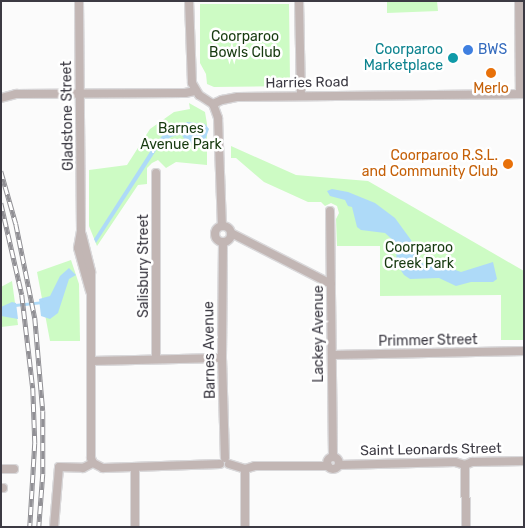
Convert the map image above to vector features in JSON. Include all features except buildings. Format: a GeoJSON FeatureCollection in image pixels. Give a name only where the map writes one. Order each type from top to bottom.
{"type":"FeatureCollection","features":[{"type":"Feature","properties":{"kind":"street","name":"Gladstone Street"},"geometry":{"type":"LineString","coordinates":[[79,1],[81,230],[91,272],[91,458],[93,463]]}},
{"type":"Feature","properties":{"kind":"street"},"geometry":{"type":"LineString","coordinates":[[189,1],[190,69],[195,91],[213,104],[218,118],[222,226]]}},
{"type":"Feature","properties":{"kind":"street"},"geometry":{"type":"LineString","coordinates":[[299,1],[301,96]]}},
{"type":"Feature","properties":{"kind":"street"},"geometry":{"type":"LineString","coordinates":[[519,1],[522,94]]}},
{"type":"Feature","properties":{"kind":"street"},"geometry":{"type":"LineString","coordinates":[[1,98],[16,94],[188,93],[195,91]]}},
{"type":"Feature","properties":{"kind":"street","name":"Harries Road"},"geometry":{"type":"LineString","coordinates":[[213,104],[227,98],[522,94]]}},
{"type":"Feature","properties":{"kind":"street","name":"Salisbury Street"},"geometry":{"type":"LineString","coordinates":[[156,173],[156,360]]}},
{"type":"Feature","properties":{"kind":"street","name":"Lackey Avenue"},"geometry":{"type":"LineString","coordinates":[[330,211],[333,457]]}},
{"type":"Feature","properties":{"kind":"street"},"geometry":{"type":"LineString","coordinates":[[222,226],[227,227],[231,233],[331,284]]}},
{"type":"Feature","properties":{"kind":"street"},"geometry":{"type":"LineString","coordinates":[[222,226],[216,230],[216,235],[222,242],[229,239],[231,233]]}},
{"type":"Feature","properties":{"kind":"street","name":"Barnes Avenue"},"geometry":{"type":"LineString","coordinates":[[222,242],[222,358],[225,462]]}},
{"type":"Feature","properties":{"kind":"street","name":"Primmer Street"},"geometry":{"type":"LineString","coordinates":[[332,355],[524,351]]}},
{"type":"Feature","properties":{"kind":"street"},"geometry":{"type":"LineString","coordinates":[[92,361],[222,358]]}},
{"type":"Feature","properties":{"kind":"street"},"geometry":{"type":"LineString","coordinates":[[54,527],[59,468],[83,468],[93,463],[99,468],[225,462],[245,469],[255,466],[328,466],[334,469],[339,465],[337,458],[328,459],[328,466]]}},
{"type":"Feature","properties":{"kind":"street","name":"Saint Leonards Street"},"geometry":{"type":"LineString","coordinates":[[339,465],[455,462],[465,465],[472,462],[524,461]]}},
{"type":"Feature","properties":{"kind":"street"},"geometry":{"type":"LineString","coordinates":[[465,465],[466,527]]}},
{"type":"Feature","properties":{"kind":"street"},"geometry":{"type":"LineString","coordinates":[[135,467],[135,527]]}},
{"type":"Feature","properties":{"kind":"street"},"geometry":{"type":"LineString","coordinates":[[1,469],[14,469]]}},
{"type":"Feature","properties":{"kind":"street"},"geometry":{"type":"LineString","coordinates":[[245,469],[245,527]]}},
{"type":"Feature","properties":{"kind":"green space"},"geometry":{"type":"Polygon","coordinates":[[[387,1],[437,1],[438,11],[387,13],[387,1]]]}},
{"type":"Feature","properties":{"kind":"green space","name":"Coorparoo Bowls Club"},"geometry":{"type":"Polygon","coordinates":[[[200,4],[289,4],[290,81],[287,86],[214,87],[207,84],[206,74],[200,63],[200,4]]]}},
{"type":"Feature","properties":{"kind":"green space","name":"Barnes Avenue Park"},"geometry":{"type":"Polygon","coordinates":[[[189,103],[205,112],[207,124],[207,165],[176,162],[166,168],[158,160],[152,163],[147,168],[147,184],[138,185],[97,246],[89,226],[89,170],[127,165],[150,129],[174,112],[190,109],[189,103]]]}},
{"type":"Feature","properties":{"kind":"green space","name":"Coorparoo Creek Park"},"geometry":{"type":"Polygon","coordinates":[[[231,146],[296,175],[368,181],[524,271],[524,340],[501,340],[501,295],[380,296],[380,246],[337,246],[336,219],[339,213],[337,206],[331,203],[325,206],[321,202],[308,202],[264,182],[236,158],[231,158],[231,146]]]}},
{"type":"Feature","properties":{"kind":"green space"},"geometry":{"type":"Polygon","coordinates":[[[71,260],[79,284],[80,341],[50,341],[37,272],[71,260]]]}},
{"type":"Feature","properties":{"kind":"green space"},"geometry":{"type":"Polygon","coordinates":[[[12,281],[18,325],[1,327],[1,287],[12,281]]]}},
{"type":"Feature","properties":{"kind":"water"},"geometry":{"type":"Polygon","coordinates":[[[187,122],[205,124],[209,129],[203,146],[187,143],[181,134],[171,137],[159,146],[96,243],[94,239],[155,144],[163,135],[187,122]]]}},
{"type":"Feature","properties":{"kind":"water"},"geometry":{"type":"Polygon","coordinates":[[[332,189],[348,192],[375,203],[395,218],[411,240],[418,259],[422,263],[427,265],[439,264],[461,272],[493,262],[497,279],[493,282],[471,282],[456,286],[439,278],[410,279],[404,275],[398,266],[394,241],[385,233],[361,230],[357,227],[352,207],[348,206],[345,200],[330,196],[327,191],[332,189]]]}},
{"type":"Feature","properties":{"kind":"water"},"geometry":{"type":"Polygon","coordinates":[[[69,268],[76,275],[69,279],[58,313],[50,319],[41,316],[39,299],[50,296],[60,276],[69,268]]]}},
{"type":"Feature","properties":{"kind":"water"},"geometry":{"type":"Polygon","coordinates":[[[12,302],[16,303],[18,319],[1,316],[1,307],[12,302]]]}},
{"type":"Feature","properties":{"kind":"waterway"},"geometry":{"type":"LineString","coordinates":[[15,305],[42,302]]}},
{"type":"Feature","properties":{"kind":"railway"},"geometry":{"type":"LineString","coordinates":[[1,171],[16,224],[35,318],[43,411],[43,474],[39,527]]}},
{"type":"Feature","properties":{"kind":"railway"},"geometry":{"type":"LineString","coordinates":[[1,203],[22,295],[33,388],[35,443],[30,527]]}},
{"type":"Feature","properties":{"kind":"place","name":"BWS"},"geometry":{"type":"Point","coordinates":[468,50]}},
{"type":"Feature","properties":{"kind":"place","name":"Coorparoo Marketplace"},"geometry":{"type":"Point","coordinates":[453,58]}},
{"type":"Feature","properties":{"kind":"place","name":"Merlo"},"geometry":{"type":"Point","coordinates":[491,73]}},
{"type":"Feature","properties":{"kind":"place","name":"Coorparoo R.S.L. and Community Club"},"geometry":{"type":"Point","coordinates":[508,164]}}]}
